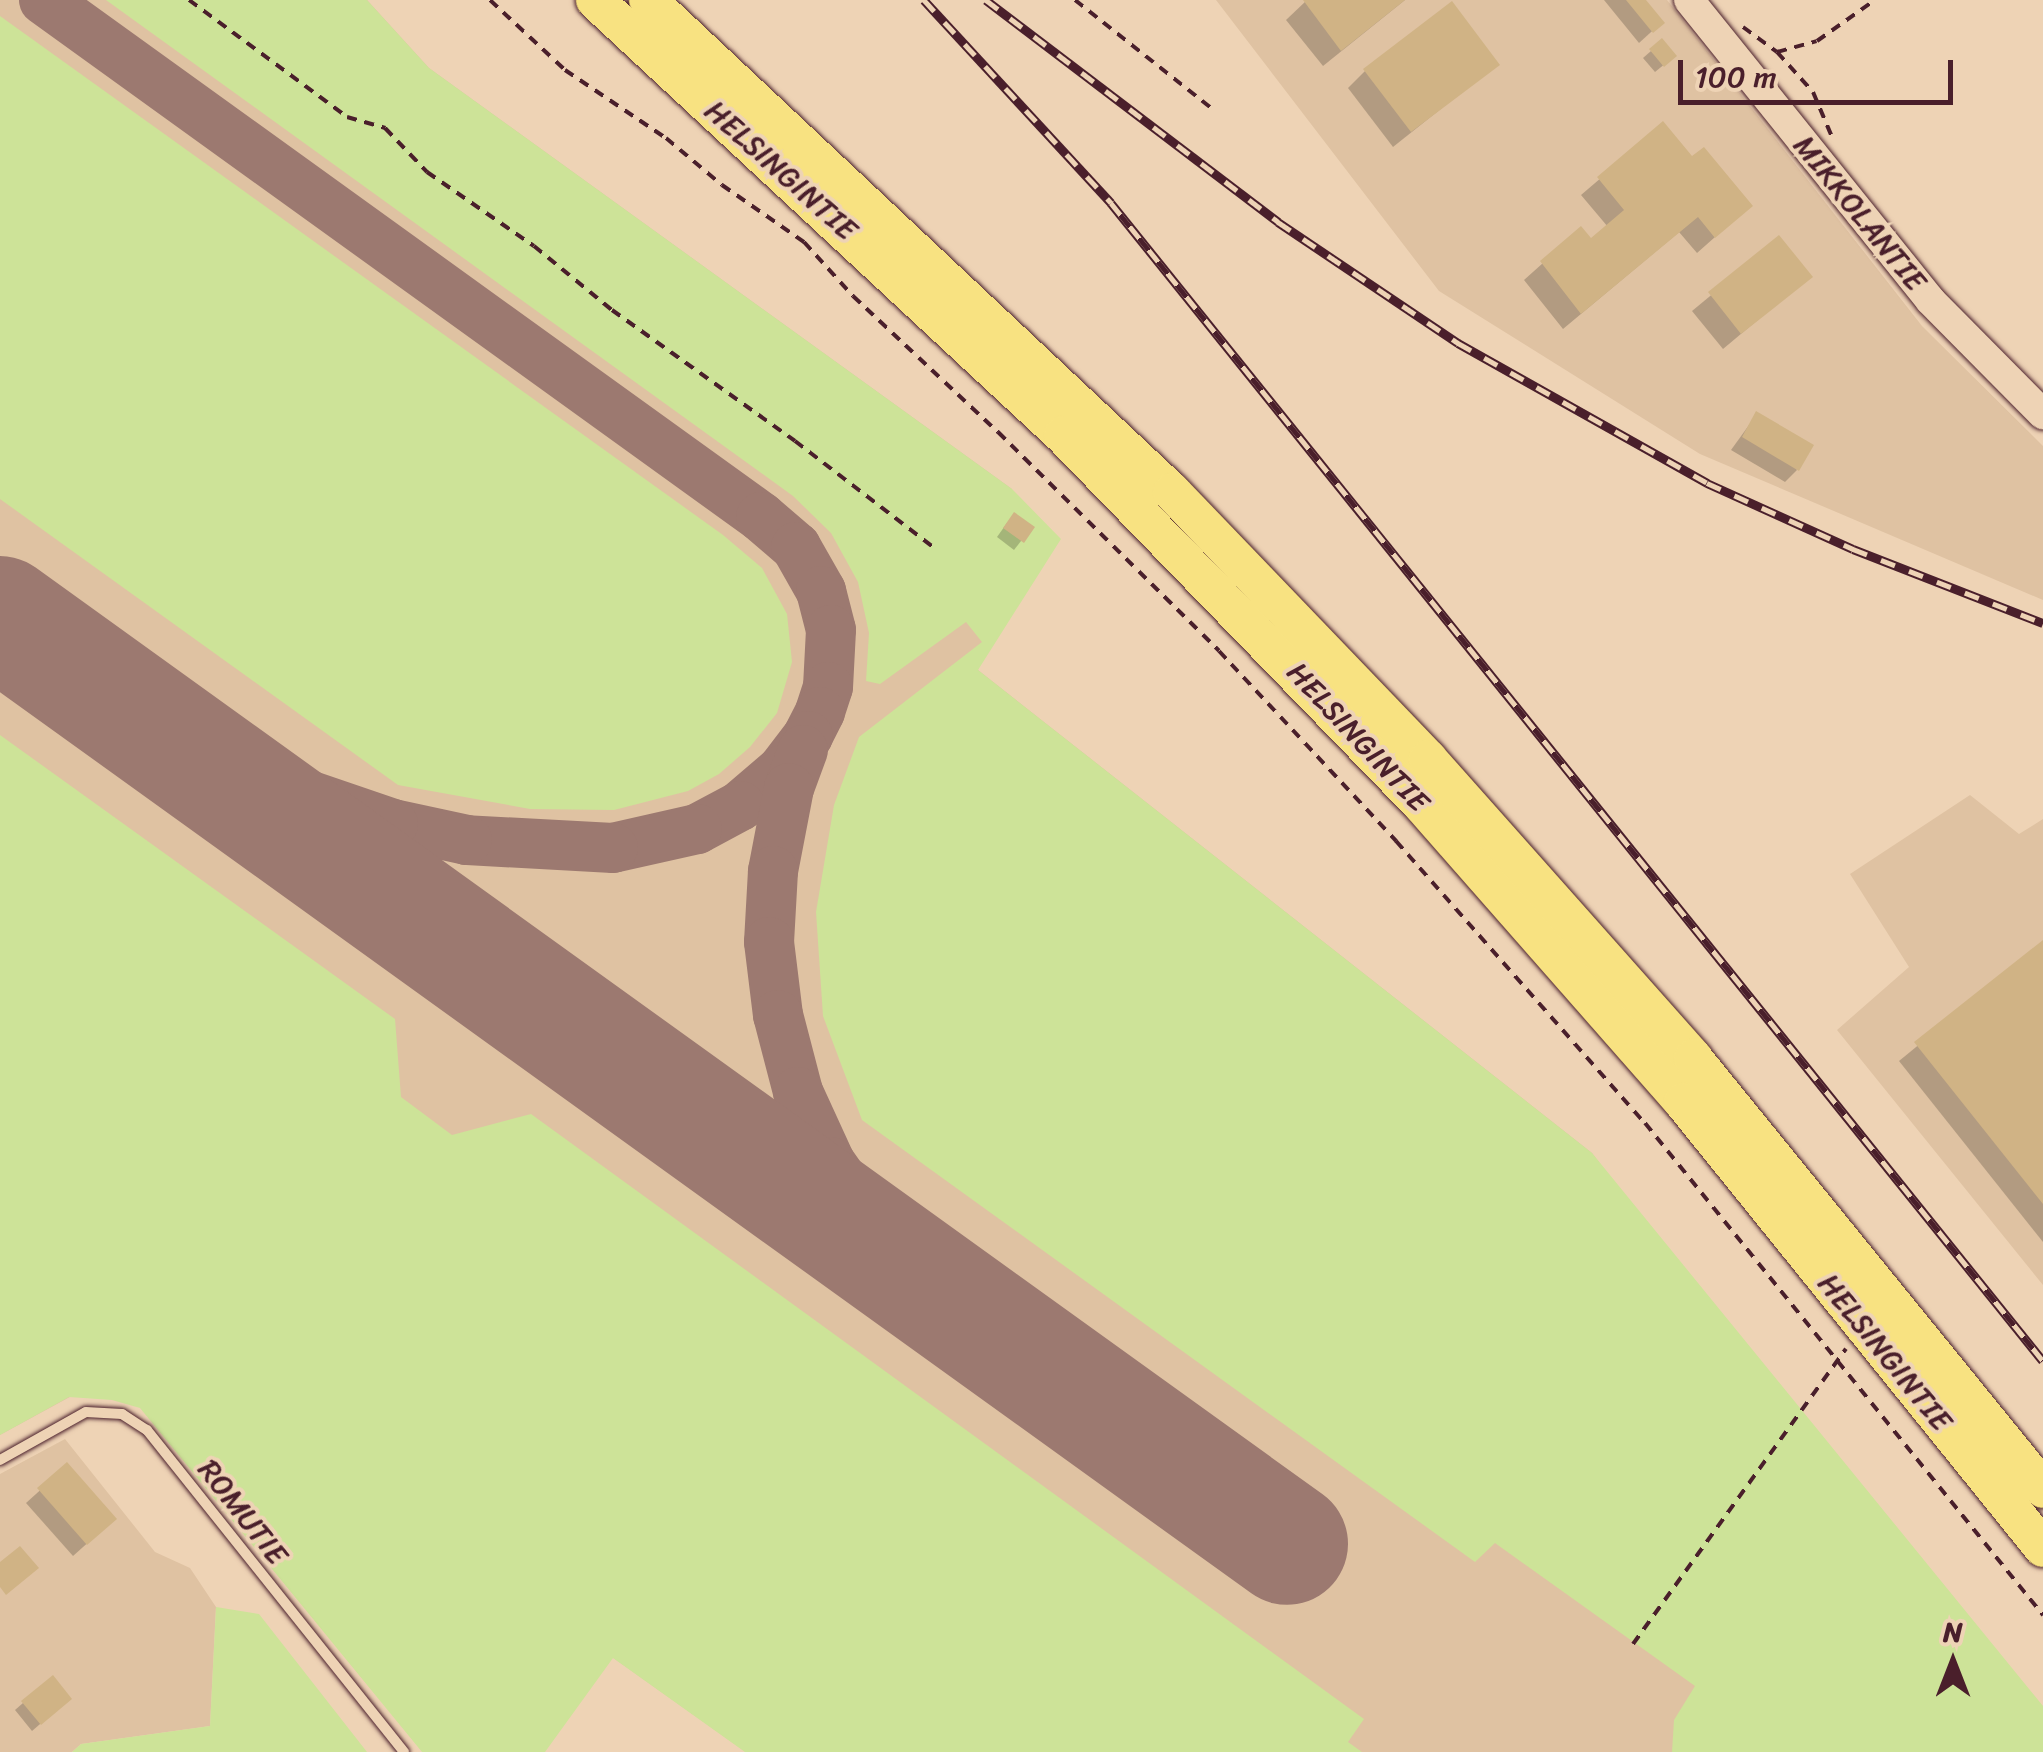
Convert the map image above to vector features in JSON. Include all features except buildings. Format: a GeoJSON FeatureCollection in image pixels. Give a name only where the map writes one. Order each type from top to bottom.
{"type":"FeatureCollection","features":[{"type":"Feature","properties":{"kind":"highway","name":"HELSINGINTIE"},"geometry":{"type":"LineString","coordinates":[[595,0],[965,341],[1285,660],[1541,938],[1682,1102],[2043,1548]]}},
{"type":"Feature","properties":{"kind":"highway","name":"HELSINGINTIE"},"geometry":{"type":"LineString","coordinates":[[648,0],[1048,372],[1352,678],[1693,1058],[2043,1489]]}},
{"type":"Feature","properties":{"kind":"street","name":"MIKKOLANTIE"},"geometry":{"type":"LineString","coordinates":[[1689,0],[1930,300],[2043,414]]}},
{"type":"Feature","properties":{"kind":"lane","name":"ROMUTIE"},"geometry":{"type":"LineString","coordinates":[[0,1460],[86,1412],[122,1414],[147,1430],[404,1752]]}},
{"type":"Feature","properties":{"kind":"path"},"geometry":{"type":"LineString","coordinates":[[189,0],[348,117],[385,128],[428,172],[534,246],[612,310],[932,546]]}},
{"type":"Feature","properties":{"kind":"path"},"geometry":{"type":"LineString","coordinates":[[490,0],[565,70],[666,138],[722,185],[804,242],[852,296],[1218,651],[1532,992],[2043,1615]]}},
{"type":"Feature","properties":{"kind":"path"},"geometry":{"type":"LineString","coordinates":[[1075,0],[1214,110]]}},
{"type":"Feature","properties":{"kind":"path"},"geometry":{"type":"LineString","coordinates":[[1777,52],[1817,40],[1875,0]]}},
{"type":"Feature","properties":{"kind":"path"},"geometry":{"type":"LineString","coordinates":[[1740,26],[1777,52],[1814,92],[1835,142]]}},
{"type":"Feature","properties":{"kind":"path"},"geometry":{"type":"LineString","coordinates":[[1633,1644],[1836,1360],[1866,1328]]}},
{"type":"Feature","properties":{"kind":"shaded area"},"geometry":{"type":"Polygon","coordinates":[[[0,0],[367,0],[429,68],[1012,489],[978,670],[1592,1153],[2043,1752],[746,1752],[169,1343],[0,1435],[0,0]]]}},
{"type":"Feature","properties":{"kind":"shaded area"},"geometry":{"type":"Polygon","coordinates":[[[1216,0],[1667,0],[1922,326],[2043,446],[2043,600],[1700,454],[1439,291],[1216,0]]]}},
{"type":"Feature","properties":{"kind":"shaded area"},"geometry":{"type":"Polygon","coordinates":[[[1970,795],[2019,834],[2043,819],[2043,1285],[1837,1030],[1909,967],[1850,874],[1970,795]]]}},
{"type":"Feature","properties":{"kind":"shaded area"},"geometry":{"type":"Polygon","coordinates":[[[65,1439],[155,1552],[190,1568],[216,1607],[210,1726],[81,1744],[72,1752],[0,1752],[0,1474],[65,1439]]]}},
{"type":"Feature","properties":{"kind":"green space"},"geometry":{"type":"Polygon","coordinates":[[[106,0],[367,0],[429,68],[1012,489],[1061,539],[978,670],[1592,1153],[2043,1706],[2043,1752],[1672,1752],[1674,1720],[1695,1686],[1495,1543],[1475,1562],[862,1120],[823,1016],[816,912],[834,805],[859,737],[982,642],[966,622],[880,684],[866,681],[869,633],[858,582],[831,533],[793,496],[106,0]]]}},
{"type":"Feature","properties":{"kind":"green space"},"geometry":{"type":"Polygon","coordinates":[[[0,16],[723,535],[762,568],[787,614],[792,662],[777,713],[750,747],[719,774],[688,791],[614,810],[530,809],[398,785],[0,499],[0,16]]]}},
{"type":"Feature","properties":{"kind":"green space"},"geometry":{"type":"Polygon","coordinates":[[[0,735],[395,1019],[401,1097],[452,1135],[531,1114],[1364,1719],[1348,1742],[1362,1752],[745,1752],[613,1658],[545,1752],[422,1752],[140,1408],[112,1400],[69,1397],[0,1435],[0,735]]]}},
{"type":"Feature","properties":{"kind":"green space"},"geometry":{"type":"Polygon","coordinates":[[[216,1607],[259,1614],[367,1752],[72,1752],[81,1744],[210,1726],[216,1607]]]}},
{"type":"Feature","properties":{"kind":"taxiway"},"geometry":{"type":"LineString","coordinates":[[44,0],[761,517],[796,547],[821,591],[831,630],[828,687],[820,712],[808,736],[782,770],[740,806],[697,829],[613,848],[467,840],[393,824],[253,776],[134,714]]}},
{"type":"Feature","properties":{"kind":"taxiway"},"geometry":{"type":"LineString","coordinates":[[803,750],[789,788],[773,871],[769,942],[778,1015],[798,1092],[830,1162],[878,1230],[943,1297]]}},
{"type":"Feature","properties":{"kind":"runway"},"geometry":{"type":"LineString","coordinates":[[0,617],[1287,1544]]}},
{"type":"Feature","properties":{"kind":"railway"},"geometry":{"type":"LineString","coordinates":[[924,0],[1111,203],[2043,1361]]}},
{"type":"Feature","properties":{"kind":"railway"},"geometry":{"type":"LineString","coordinates":[[986,0],[1278,222],[1458,343],[1707,483],[1853,549],[2043,623]]}}]}
